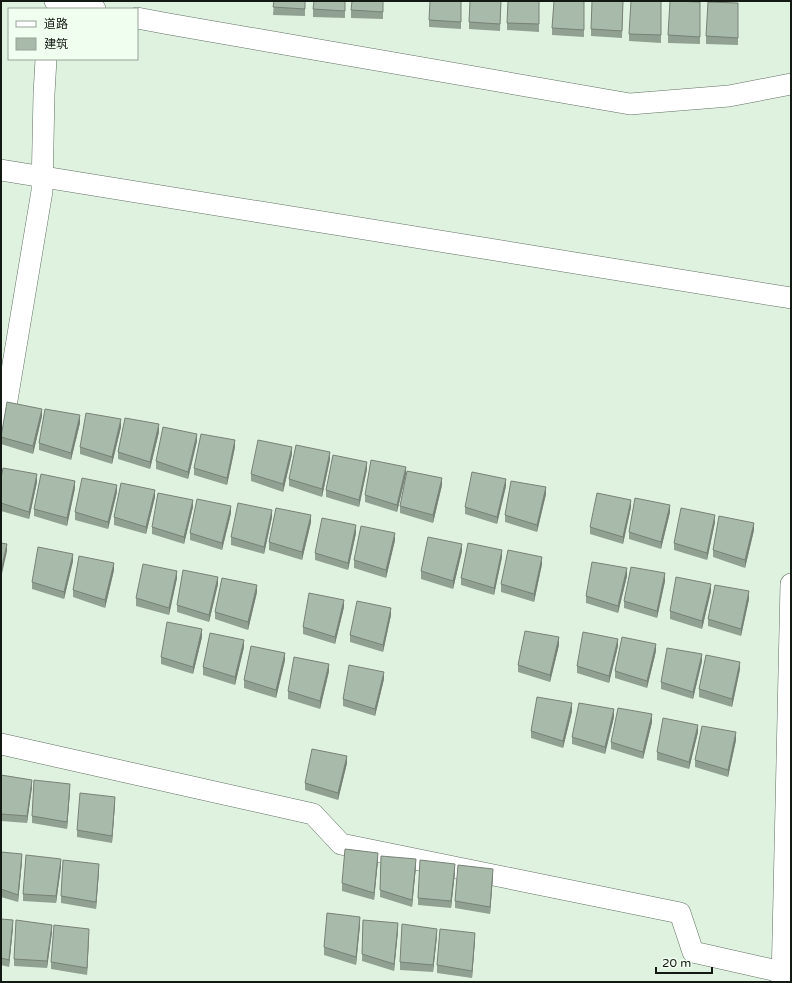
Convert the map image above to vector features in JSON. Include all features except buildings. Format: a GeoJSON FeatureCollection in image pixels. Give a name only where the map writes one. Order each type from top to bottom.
{"type":"FeatureCollection","features":[{"type":"Feature","properties":{"kind":"street"},"geometry":{"type":"LineString","coordinates":[[55,1],[90,8]]}},
{"type":"Feature","properties":{"kind":"street"},"geometry":{"type":"LineString","coordinates":[[138,18],[630,104],[729,96],[791,84]]}},
{"type":"Feature","properties":{"kind":"street"},"geometry":{"type":"LineString","coordinates":[[1,424],[4,418],[42,191],[46,60]]}},
{"type":"Feature","properties":{"kind":"street"},"geometry":{"type":"LineString","coordinates":[[1,170],[791,298]]}},
{"type":"Feature","properties":{"kind":"street"},"geometry":{"type":"LineString","coordinates":[[1,744],[313,814],[341,844],[680,914],[693,952],[782,977],[791,584]]}}]}
